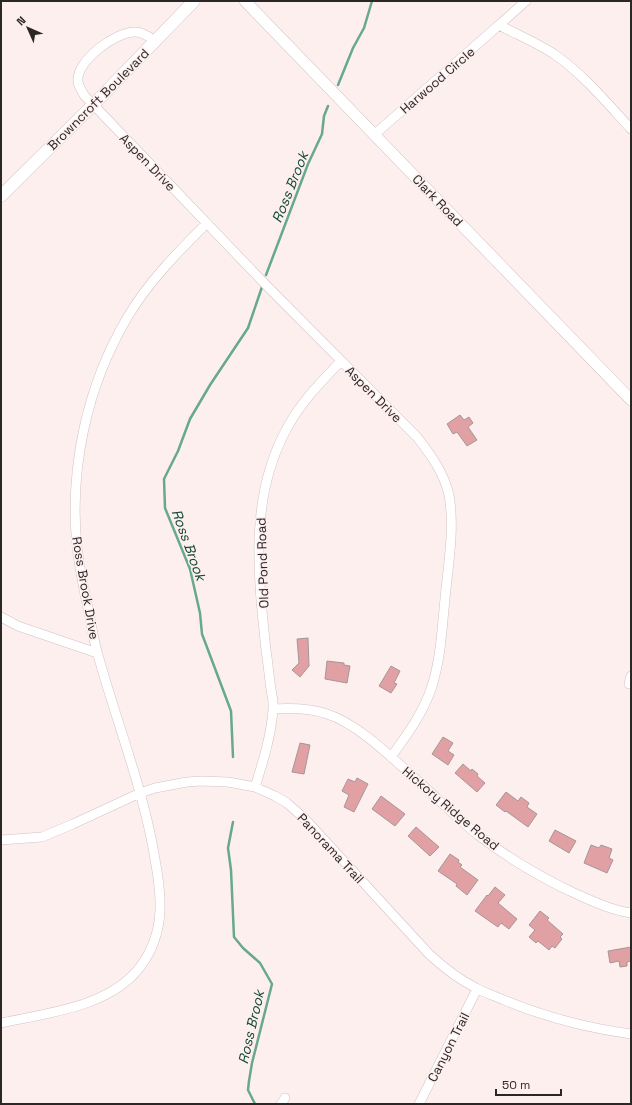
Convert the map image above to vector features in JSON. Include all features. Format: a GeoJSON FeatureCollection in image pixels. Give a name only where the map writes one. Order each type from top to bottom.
{"type":"FeatureCollection","features":[{"type":"Feature","properties":{"kind":"main road","name":"Browncroft Boulevard"},"geometry":{"type":"LineString","coordinates":[[1,196],[93,105],[194,1]]}},
{"type":"Feature","properties":{"kind":"street","name":"Clark Road"},"geometry":{"type":"LineString","coordinates":[[245,1],[631,400]]}},
{"type":"Feature","properties":{"kind":"street","name":"Harwood Circle"},"geometry":{"type":"LineString","coordinates":[[375,134],[526,1]]}},
{"type":"Feature","properties":{"kind":"street"},"geometry":{"type":"LineString","coordinates":[[500,25],[554,54],[582,77],[631,129]]}},
{"type":"Feature","properties":{"kind":"street","name":"Aspen Drive"},"geometry":{"type":"LineString","coordinates":[[155,41],[146,35],[134,32],[110,40],[95,52],[82,67],[77,80],[78,85],[93,105],[341,361],[417,437],[432,457],[446,484],[450,502],[451,529],[440,644],[435,676],[429,694],[418,717],[391,757]]}},
{"type":"Feature","properties":{"kind":"street","name":"Ross Brook Drive"},"geometry":{"type":"LineString","coordinates":[[1,1023],[83,1005],[103,997],[118,988],[139,969],[156,938],[160,920],[161,903],[148,819],[97,653],[82,581],[77,547],[75,515],[78,467],[82,437],[95,386],[104,363],[127,317],[155,278],[179,250],[207,223]]}},
{"type":"Feature","properties":{"kind":"street","name":"Old Pond Road"},"geometry":{"type":"LineString","coordinates":[[255,787],[267,747],[273,709],[264,630],[259,545],[262,502],[273,458],[286,429],[312,391],[341,361]]}},
{"type":"Feature","properties":{"kind":"street"},"geometry":{"type":"LineString","coordinates":[[1,618],[18,626],[97,653]]}},
{"type":"Feature","properties":{"kind":"street","name":"Hickory Ridge Road"},"geometry":{"type":"LineString","coordinates":[[273,709],[298,708],[328,714],[350,725],[391,757],[478,834],[520,864],[587,899],[604,906],[631,912]]}},
{"type":"Feature","properties":{"kind":"street","name":"Panorama Trail"},"geometry":{"type":"LineString","coordinates":[[1,840],[42,837],[140,793],[170,785],[194,781],[228,782],[255,787],[281,800],[305,819],[429,954],[448,970],[477,989],[514,1004],[562,1020],[609,1031],[631,1034]]}},
{"type":"Feature","properties":{"kind":"street","name":"Canyon Trail"},"geometry":{"type":"LineString","coordinates":[[419,1104],[477,989]]}},
{"type":"Feature","properties":{"kind":"building"},"geometry":{"type":"Polygon","coordinates":[[[460,415],[464,420],[469,417],[473,423],[468,427],[477,440],[467,446],[457,432],[453,434],[447,424],[460,415]]]}},
{"type":"Feature","properties":{"kind":"building"},"geometry":{"type":"Polygon","coordinates":[[[308,638],[309,666],[300,677],[292,670],[299,663],[297,639],[308,638]]]}},
{"type":"Feature","properties":{"kind":"building"},"geometry":{"type":"Polygon","coordinates":[[[327,661],[344,663],[344,665],[350,666],[347,683],[325,679],[327,661]]]}},
{"type":"Feature","properties":{"kind":"building"},"geometry":{"type":"Polygon","coordinates":[[[391,666],[400,671],[394,683],[397,684],[391,693],[379,686],[391,666]]]}},
{"type":"Feature","properties":{"kind":"building"},"geometry":{"type":"Polygon","coordinates":[[[443,737],[453,743],[448,751],[454,755],[448,765],[432,754],[443,737]]]}},
{"type":"Feature","properties":{"kind":"building"},"geometry":{"type":"Polygon","coordinates":[[[300,743],[310,745],[304,774],[292,772],[300,743]]]}},
{"type":"Feature","properties":{"kind":"building"},"geometry":{"type":"Polygon","coordinates":[[[463,764],[471,771],[472,769],[478,774],[477,776],[485,783],[477,792],[455,773],[463,764]]]}},
{"type":"Feature","properties":{"kind":"building"},"geometry":{"type":"Polygon","coordinates":[[[357,778],[368,784],[354,812],[344,807],[349,795],[342,791],[348,779],[355,782],[357,778]]]}},
{"type":"Feature","properties":{"kind":"building"},"geometry":{"type":"Polygon","coordinates":[[[506,792],[518,801],[521,797],[529,803],[527,807],[537,814],[528,827],[496,805],[506,792]]]}},
{"type":"Feature","properties":{"kind":"building"},"geometry":{"type":"Polygon","coordinates":[[[381,796],[405,814],[395,826],[372,809],[381,796]]]}},
{"type":"Feature","properties":{"kind":"building"},"geometry":{"type":"Polygon","coordinates":[[[416,827],[439,847],[430,856],[408,836],[416,827]]]}},
{"type":"Feature","properties":{"kind":"building"},"geometry":{"type":"Polygon","coordinates":[[[555,830],[576,841],[569,853],[549,841],[555,830]]]}},
{"type":"Feature","properties":{"kind":"building"},"geometry":{"type":"Polygon","coordinates":[[[591,845],[599,848],[601,845],[612,849],[609,858],[613,860],[607,873],[584,863],[591,845]]]}},
{"type":"Feature","properties":{"kind":"building"},"geometry":{"type":"Polygon","coordinates":[[[450,854],[459,860],[458,862],[462,865],[460,867],[478,880],[467,895],[456,886],[457,884],[438,871],[450,854]]]}},
{"type":"Feature","properties":{"kind":"building"},"geometry":{"type":"Polygon","coordinates":[[[495,887],[505,895],[498,903],[517,919],[509,929],[501,923],[498,927],[475,911],[495,887]]]}},
{"type":"Feature","properties":{"kind":"building"},"geometry":{"type":"Polygon","coordinates":[[[540,911],[549,918],[547,920],[563,934],[560,937],[562,939],[555,948],[552,946],[549,950],[538,941],[536,943],[529,937],[535,930],[529,925],[540,911]]]}},
{"type":"Feature","properties":{"kind":"building"},"geometry":{"type":"Polygon","coordinates":[[[631,947],[631,961],[627,962],[627,966],[620,967],[619,961],[610,963],[608,951],[631,947]]]}},
{"type":"Feature","properties":{"kind":"waterway","name":"Ross Brook"},"geometry":{"type":"LineString","coordinates":[[338,85],[353,48],[364,28],[372,1]]}},
{"type":"Feature","properties":{"kind":"waterway","name":"Ross Brook"},"geometry":{"type":"LineString","coordinates":[[266,275],[308,164],[322,134],[324,116],[328,106]]}},
{"type":"Feature","properties":{"kind":"waterway","name":"Ross Brook"},"geometry":{"type":"LineString","coordinates":[[233,757],[231,711],[202,634],[200,613],[190,569],[165,508],[164,479],[178,451],[190,419],[210,385],[248,328],[262,287]]}},
{"type":"Feature","properties":{"kind":"waterway","name":"Ross Brook"},"geometry":{"type":"LineString","coordinates":[[233,822],[228,848],[231,870],[234,937],[243,948],[260,963],[272,984],[252,1063],[249,1081],[248,1090],[255,1104]]}}]}
